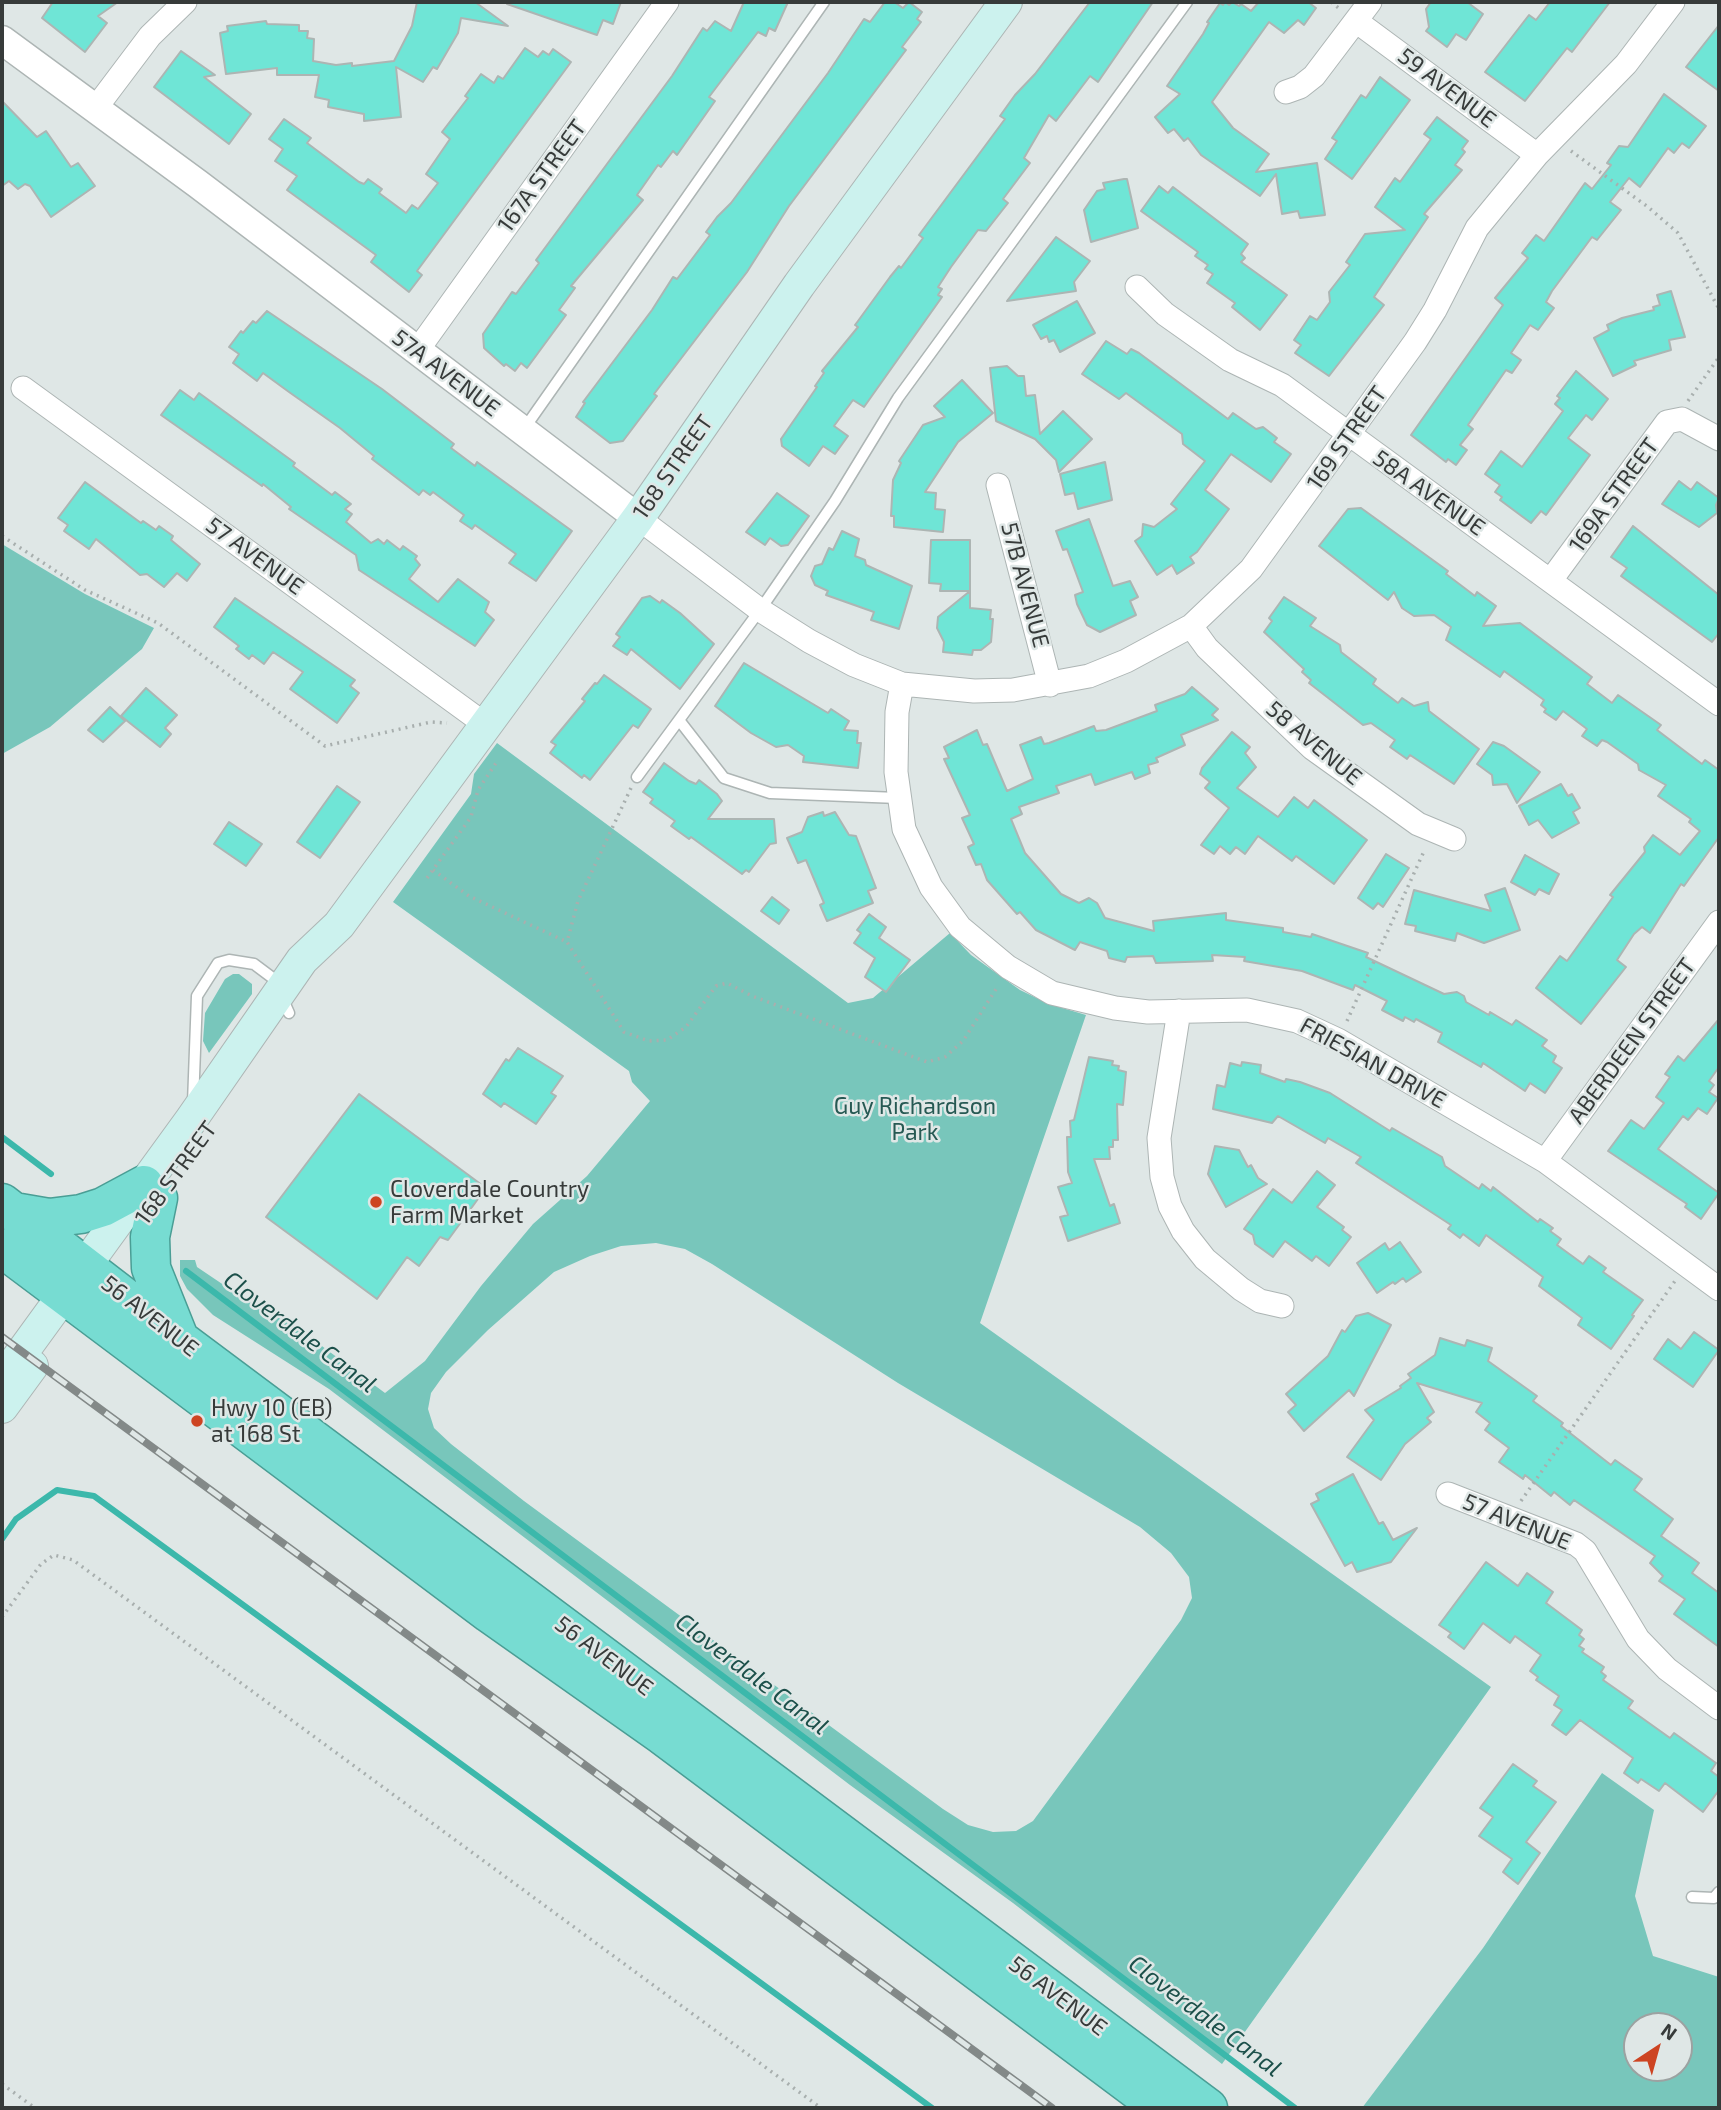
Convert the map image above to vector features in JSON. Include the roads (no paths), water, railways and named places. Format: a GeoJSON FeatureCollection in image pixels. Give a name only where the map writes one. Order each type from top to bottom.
{"type":"FeatureCollection","features":[{"type":"Feature","properties":{"kind":"highway"},"geometry":{"type":"LineString","coordinates":[[8,1207],[49,1218],[81,1214],[151,1192],[150,1268],[179,1339]]}},
{"type":"Feature","properties":{"kind":"highway","name":"56 AVENUE"},"geometry":{"type":"LineString","coordinates":[[8,1207],[82,1286],[1161,2108]]}},
{"type":"Feature","properties":{"kind":"highway","name":"56 AVENUE"},"geometry":{"type":"LineString","coordinates":[[2,1248],[82,1286],[179,1339],[1208,2108]]}},
{"type":"Feature","properties":{"kind":"main road","name":"168 STREET"},"geometry":{"type":"LineString","coordinates":[[2,1408],[82,1286],[285,1002],[302,960],[336,929],[486,725],[638,518],[799,285],[1006,2]]}},
{"type":"Feature","properties":{"kind":"main road","name":"168 STREET"},"geometry":{"type":"LineString","coordinates":[[151,1192],[191,1120],[285,1002]]}},
{"type":"Feature","properties":{"kind":"main road","name":"168 STREET"},"geometry":{"type":"LineString","coordinates":[[2,1380],[82,1286]]}},
{"type":"Feature","properties":{"kind":"street"},"geometry":{"type":"LineString","coordinates":[[95,109],[150,36],[184,2]]}},
{"type":"Feature","properties":{"kind":"street","name":"167A STREET"},"geometry":{"type":"LineString","coordinates":[[417,351],[667,2]]}},
{"type":"Feature","properties":{"kind":"street"},"geometry":{"type":"LineString","coordinates":[[1286,92],[1300,87],[1314,76],[1370,2]]}},
{"type":"Feature","properties":{"kind":"street","name":"169 STREET"},"geometry":{"type":"LineString","coordinates":[[902,684],[974,691],[1050,685],[1126,662],[1191,626],[1251,569],[1349,434],[1435,310],[1477,228],[1537,155],[1626,64],[1673,2]]}},
{"type":"Feature","properties":{"kind":"street","name":"59 AVENUE"},"geometry":{"type":"LineString","coordinates":[[1356,21],[1537,155]]}},
{"type":"Feature","properties":{"kind":"street","name":"57A AVENUE"},"geometry":{"type":"LineString","coordinates":[[2,40],[760,610],[831,653],[902,684]]}},
{"type":"Feature","properties":{"kind":"street","name":"58A AVENUE"},"geometry":{"type":"LineString","coordinates":[[1138,287],[1165,314],[1219,352],[1282,385],[1719,705]]}},
{"type":"Feature","properties":{"kind":"street","name":"57 AVENUE"},"geometry":{"type":"LineString","coordinates":[[23,388],[486,725]]}},
{"type":"Feature","properties":{"kind":"street","name":"169A STREET"},"geometry":{"type":"LineString","coordinates":[[1551,580],[1667,422],[1682,419],[1719,439]]}},
{"type":"Feature","properties":{"kind":"street","name":"57B AVENUE"},"geometry":{"type":"LineString","coordinates":[[998,485],[1050,685]]}},
{"type":"Feature","properties":{"kind":"street","name":"58 AVENUE"},"geometry":{"type":"LineString","coordinates":[[1191,626],[1208,648],[1312,748],[1418,824],[1447,836]]}},
{"type":"Feature","properties":{"kind":"street","name":"FRIESIAN DRIVE"},"geometry":{"type":"LineString","coordinates":[[902,684],[897,712],[898,798],[908,839],[931,887],[960,927],[993,956],[1025,979],[1052,993],[1082,1002],[1148,1012],[1247,1010],[1297,1021],[1338,1040],[1545,1161],[1719,1289]]}},
{"type":"Feature","properties":{"kind":"street","name":"ABERDEEN STREET"},"geometry":{"type":"LineString","coordinates":[[1545,1161],[1719,922]]}},
{"type":"Feature","properties":{"kind":"street"},"geometry":{"type":"LineString","coordinates":[[1179,1011],[1159,1138],[1162,1177],[1170,1206],[1183,1231],[1205,1259],[1260,1301],[1282,1306]]}},
{"type":"Feature","properties":{"kind":"street","name":"57 AVENUE"},"geometry":{"type":"LineString","coordinates":[[1448,1494],[1576,1544],[1585,1551],[1638,1639],[1667,1669],[1719,1708]]}},
{"type":"Feature","properties":{"kind":"lane"},"geometry":{"type":"LineString","coordinates":[[522,431],[824,2]]}},
{"type":"Feature","properties":{"kind":"lane"},"geometry":{"type":"LineString","coordinates":[[637,777],[760,610],[835,501],[898,398],[1187,2]]}},
{"type":"Feature","properties":{"kind":"lane"},"geometry":{"type":"LineString","coordinates":[[679,720],[724,778],[771,793],[898,798]]}},
{"type":"Feature","properties":{"kind":"lane"},"geometry":{"type":"LineString","coordinates":[[191,1120],[197,996],[218,963],[254,964],[274,979],[285,1002]]}},
{"type":"Feature","properties":{"kind":"lane"},"geometry":{"type":"LineString","coordinates":[[1692,1897],[1714,1898],[1719,1892]]}},
{"type":"Feature","properties":{"kind":"waterway","name":"Cloverdale Canal"},"geometry":{"type":"LineString","coordinates":[[2,1137],[51,1174]]}},
{"type":"Feature","properties":{"kind":"waterway","name":"Cloverdale Canal"},"geometry":{"type":"LineString","coordinates":[[186,1271],[1295,2108]]}},
{"type":"Feature","properties":{"kind":"waterway"},"geometry":{"type":"LineString","coordinates":[[2,1539],[16,1519],[57,1490],[94,1496],[932,2108]]}},
{"type":"Feature","properties":{"kind":"railway"},"geometry":{"type":"LineString","coordinates":[[2,1337],[1052,2108]]}},
{"type":"Feature","properties":{"kind":"place","name":"Cloverdale Country Farm Market"},"geometry":{"type":"Point","coordinates":[376,1202]}},
{"type":"Feature","properties":{"kind":"place","name":"Hwy 10 (EB) at 168 St"},"geometry":{"type":"Point","coordinates":[197,1421]}},
{"type":"Feature","properties":{"kind":"park label","name":"Guy Richardson Park"},"geometry":{"type":"Point","coordinates":[915,1119]}}]}
